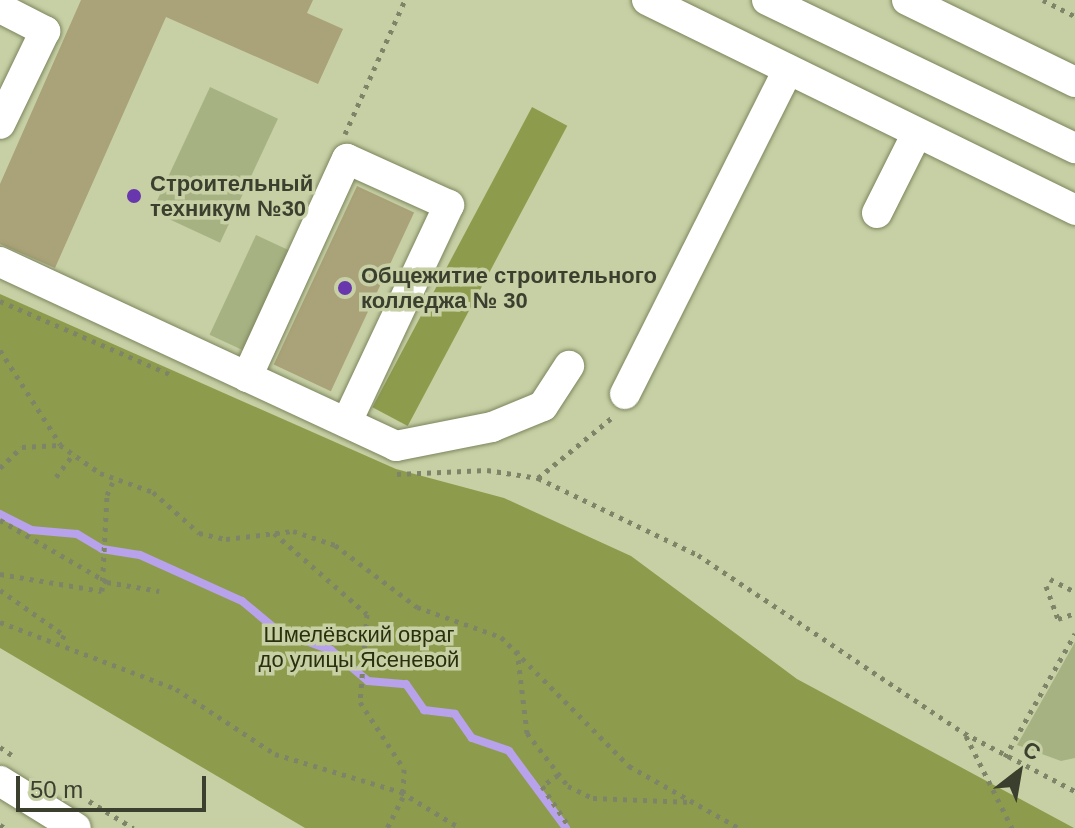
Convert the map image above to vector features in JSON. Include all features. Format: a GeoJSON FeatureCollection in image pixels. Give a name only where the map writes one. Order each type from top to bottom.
{"type":"FeatureCollection","features":[{"type":"Feature","properties":{"kind":"street"},"geometry":{"type":"LineString","coordinates":[[647,0],[1075,210]]}},
{"type":"Feature","properties":{"kind":"street"},"geometry":{"type":"LineString","coordinates":[[767,0],[1075,148]]}},
{"type":"Feature","properties":{"kind":"street"},"geometry":{"type":"LineString","coordinates":[[907,0],[1075,82]]}},
{"type":"Feature","properties":{"kind":"street"},"geometry":{"type":"LineString","coordinates":[[0,8],[45,31],[0,124]]}},
{"type":"Feature","properties":{"kind":"street"},"geometry":{"type":"LineString","coordinates":[[623,401],[788,70]]}},
{"type":"Feature","properties":{"kind":"street"},"geometry":{"type":"LineString","coordinates":[[877,213],[917,133]]}},
{"type":"Feature","properties":{"kind":"street"},"geometry":{"type":"LineString","coordinates":[[247,377],[347,159],[434,198],[449,205],[347,422]]}},
{"type":"Feature","properties":{"kind":"street"},"geometry":{"type":"LineString","coordinates":[[0,262],[396,446],[492,427],[543,406],[569,366]]}},
{"type":"Feature","properties":{"kind":"street"},"geometry":{"type":"LineString","coordinates":[[0,781],[76,828]]}},
{"type":"Feature","properties":{"kind":"path"},"geometry":{"type":"LineString","coordinates":[[344,126],[405,0]]}},
{"type":"Feature","properties":{"kind":"path"},"geometry":{"type":"LineString","coordinates":[[1043,0],[1075,16]]}},
{"type":"Feature","properties":{"kind":"path"},"geometry":{"type":"LineString","coordinates":[[0,350],[60,445]]}},
{"type":"Feature","properties":{"kind":"path"},"geometry":{"type":"LineString","coordinates":[[538,478],[623,401]]}},
{"type":"Feature","properties":{"kind":"path"},"geometry":{"type":"LineString","coordinates":[[0,468],[33,443],[60,445],[114,479],[153,492],[199,533],[226,539],[273,533],[308,534],[335,545],[391,593],[471,622],[517,649],[618,756],[739,828]]}},
{"type":"Feature","properties":{"kind":"path"},"geometry":{"type":"LineString","coordinates":[[56,477],[74,453]]}},
{"type":"Feature","properties":{"kind":"path"},"geometry":{"type":"LineString","coordinates":[[390,472],[412,478],[487,470],[538,478],[698,555],[964,733],[1075,791]]}},
{"type":"Feature","properties":{"kind":"path"},"geometry":{"type":"LineString","coordinates":[[0,574],[102,591],[107,582],[107,495],[114,479]]}},
{"type":"Feature","properties":{"kind":"path"},"geometry":{"type":"LineString","coordinates":[[0,520],[107,582],[159,591]]}},
{"type":"Feature","properties":{"kind":"path"},"geometry":{"type":"LineString","coordinates":[[273,533],[367,614],[357,683],[360,702],[399,750],[404,793],[387,828]]}},
{"type":"Feature","properties":{"kind":"path"},"geometry":{"type":"LineString","coordinates":[[1050,579],[1075,592]]}},
{"type":"Feature","properties":{"kind":"path"},"geometry":{"type":"LineString","coordinates":[[1046,586],[1058,619],[1075,613]]}},
{"type":"Feature","properties":{"kind":"path"},"geometry":{"type":"LineString","coordinates":[[0,590],[64,635],[61,642]]}},
{"type":"Feature","properties":{"kind":"path"},"geometry":{"type":"LineString","coordinates":[[0,622],[61,642],[176,689],[275,754],[404,793],[460,828]]}},
{"type":"Feature","properties":{"kind":"path"},"geometry":{"type":"LineString","coordinates":[[1005,757],[1075,634]]}},
{"type":"Feature","properties":{"kind":"path"},"geometry":{"type":"LineString","coordinates":[[517,649],[525,673],[523,720],[558,775],[593,798],[695,802]]}},
{"type":"Feature","properties":{"kind":"path"},"geometry":{"type":"LineString","coordinates":[[964,733],[1012,828]]}},
{"type":"Feature","properties":{"kind":"path"},"geometry":{"type":"LineString","coordinates":[[558,775],[542,786],[570,828]]}},
{"type":"Feature","properties":{"kind":"green space"},"geometry":{"type":"Polygon","coordinates":[[[210,87],[278,119],[220,243],[152,211],[210,87]]]}},
{"type":"Feature","properties":{"kind":"green space"},"geometry":{"type":"Polygon","coordinates":[[[532,107],[567,126],[408,426],[372,407],[532,107]]]}},
{"type":"Feature","properties":{"kind":"green space"},"geometry":{"type":"Polygon","coordinates":[[[256,235],[299,255],[252,355],[210,335],[256,235]]]}},
{"type":"Feature","properties":{"kind":"green space","name":"Шмелёвский овраг до улицы Ясеневой"},"geometry":{"type":"Polygon","coordinates":[[[0,294],[396,469],[504,498],[631,556],[797,679],[1074,828],[305,828],[0,648],[0,294]]]}},
{"type":"Feature","properties":{"kind":"green space"},"geometry":{"type":"Polygon","coordinates":[[[1075,642],[1075,758],[1061,761],[1017,745],[1075,642]]]}},
{"type":"Feature","properties":{"kind":"building"},"geometry":{"type":"Polygon","coordinates":[[[81,0],[313,0],[307,13],[343,29],[318,84],[166,17],[55,268],[0,244],[0,184],[81,0]]]}},
{"type":"Feature","properties":{"kind":"building","name":"Общежитие строительного колледжа № 30"},"geometry":{"type":"Polygon","coordinates":[[[357,186],[414,213],[331,391],[274,365],[357,186]]]}},
{"type":"Feature","properties":{"kind":"waterway"},"geometry":{"type":"LineString","coordinates":[[0,514],[31,530],[77,534],[102,549],[140,555],[242,601],[278,631],[331,650],[368,681],[406,684],[424,710],[455,714],[472,738],[509,751],[566,828]]}},
{"type":"Feature","properties":{"kind":"place","name":"Строительный техникум №30"},"geometry":{"type":"Point","coordinates":[134,196]}},
{"type":"Feature","properties":{"kind":"place","name":"Общежитие строительного колледжа № 30"},"geometry":{"type":"Point","coordinates":[345,288]}}]}
